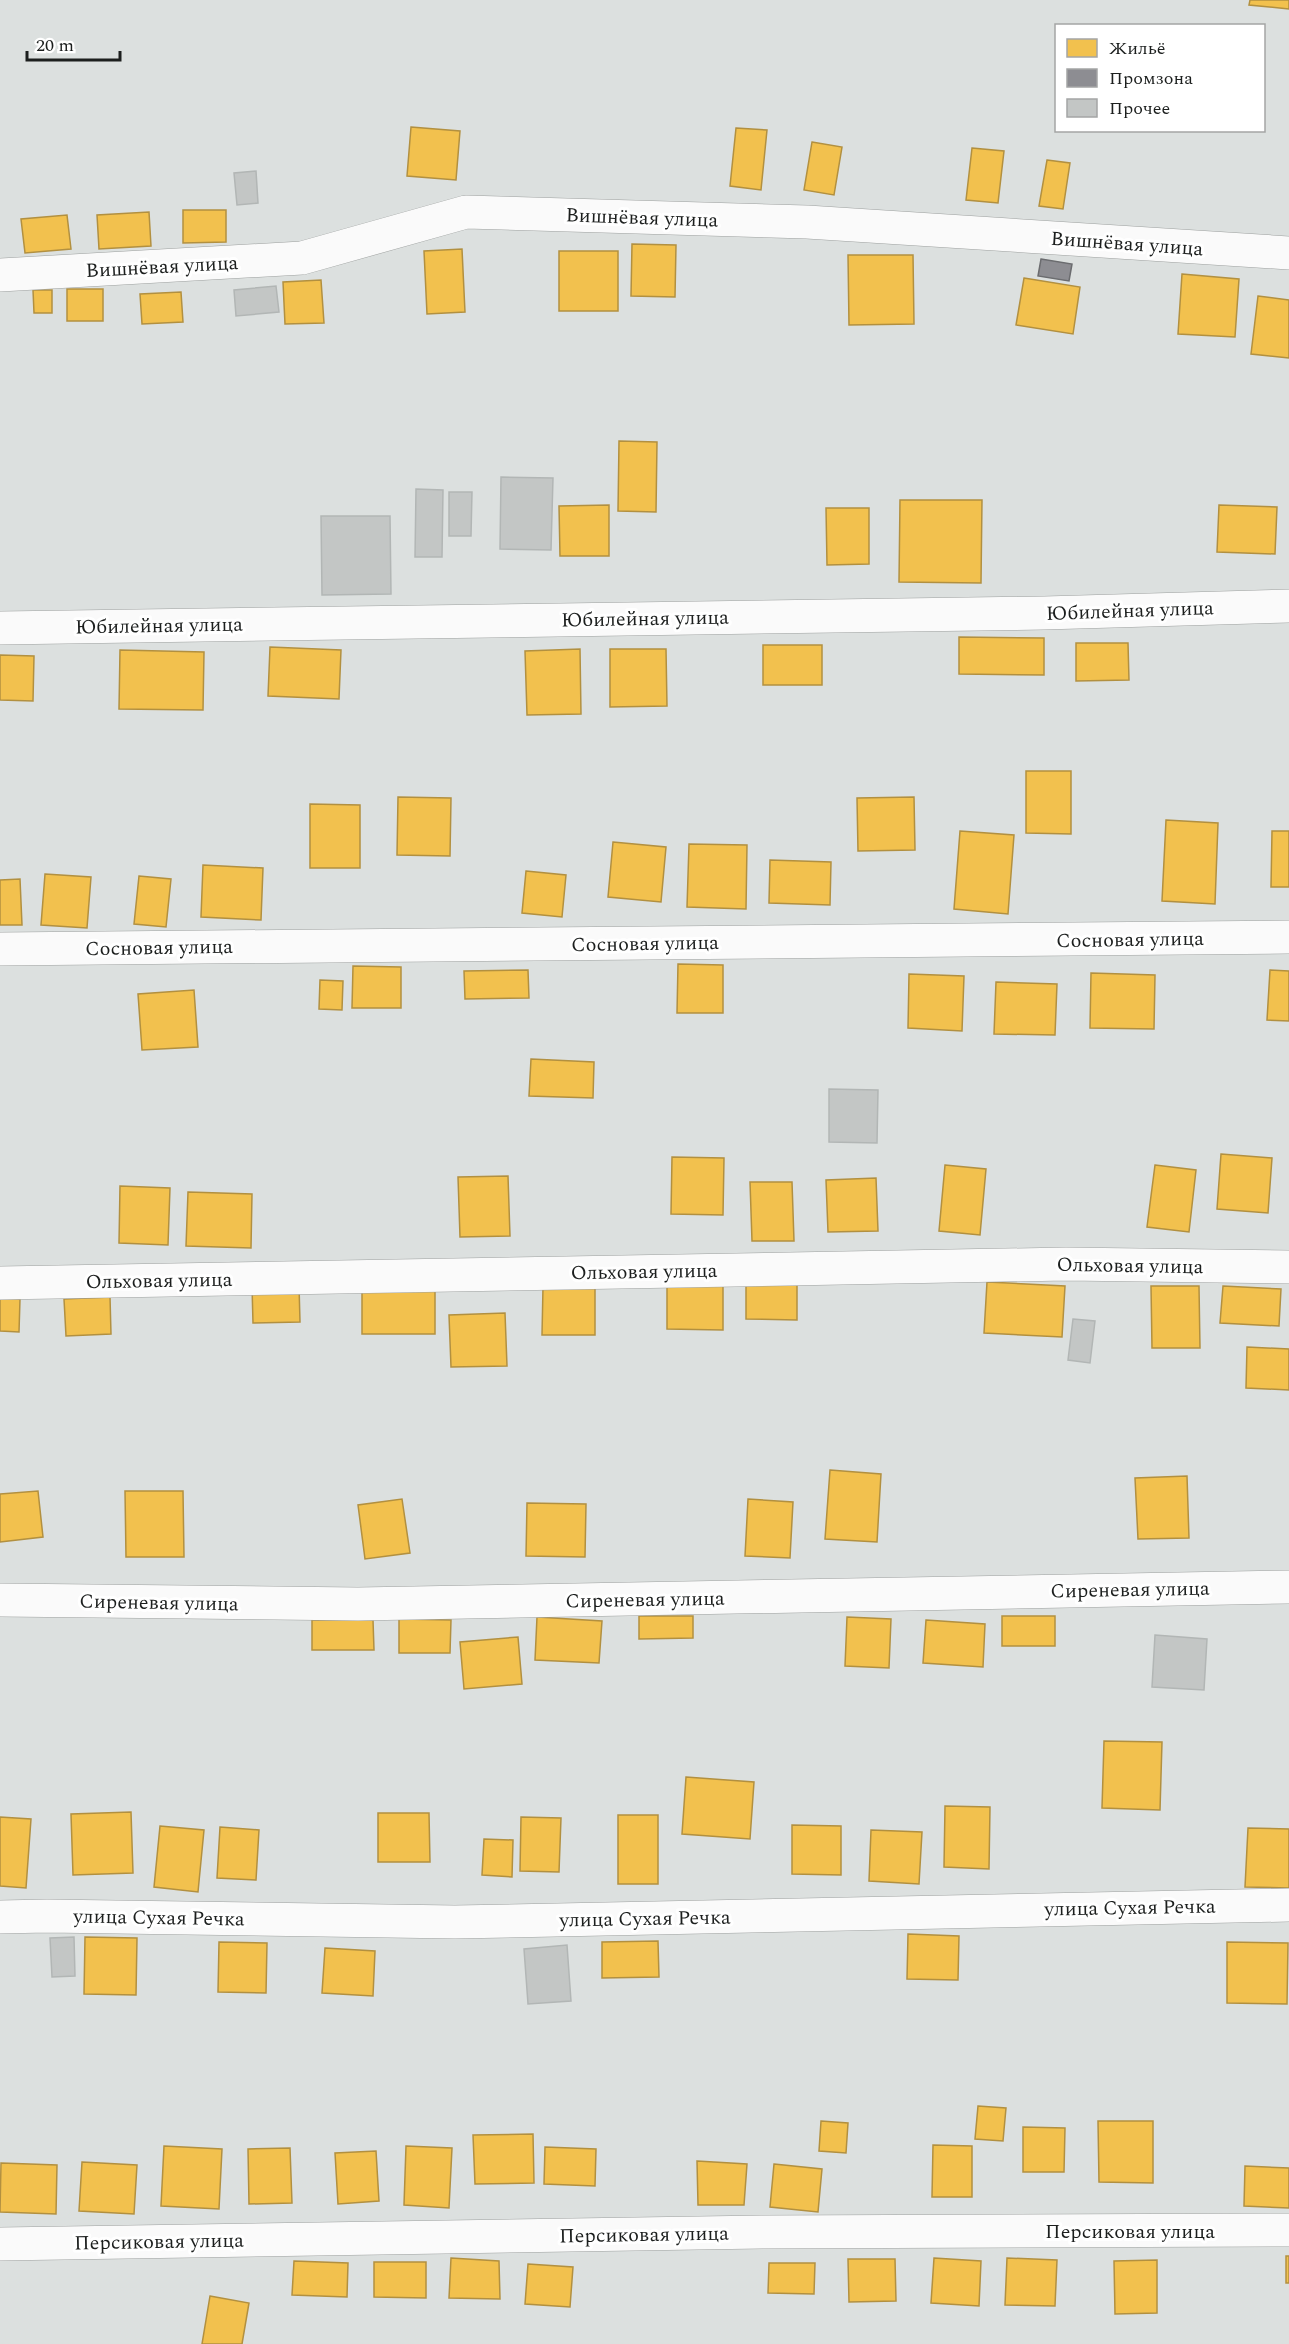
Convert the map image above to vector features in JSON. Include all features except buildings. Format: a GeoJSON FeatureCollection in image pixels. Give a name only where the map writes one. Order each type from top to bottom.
{"type":"FeatureCollection","features":[{"type":"Feature","properties":{"kind":"street","name":"Вишнёвая улица"},"geometry":{"type":"LineString","coordinates":[[0,275],[302,258],[466,212],[807,222],[1289,254]]}},
{"type":"Feature","properties":{"kind":"street","name":"Юбилейная улица"},"geometry":{"type":"LineString","coordinates":[[0,628],[1009,613],[1289,606]]}},
{"type":"Feature","properties":{"kind":"street","name":"Сосновая улица"},"geometry":{"type":"LineString","coordinates":[[0,949],[1289,937]]}},
{"type":"Feature","properties":{"kind":"street","name":"Ольховая улица"},"geometry":{"type":"LineString","coordinates":[[0,1283],[1054,1264],[1289,1267]]}},
{"type":"Feature","properties":{"kind":"street","name":"Сиреневая улица"},"geometry":{"type":"LineString","coordinates":[[0,1600],[358,1604],[1289,1587]]}},
{"type":"Feature","properties":{"kind":"street","name":"улица Сухая Речка"},"geometry":{"type":"LineString","coordinates":[[0,1917],[455,1922],[1289,1905]]}},
{"type":"Feature","properties":{"kind":"street","name":"Персиковая улица"},"geometry":{"type":"LineString","coordinates":[[0,2244],[762,2232],[1289,2230]]}}]}
